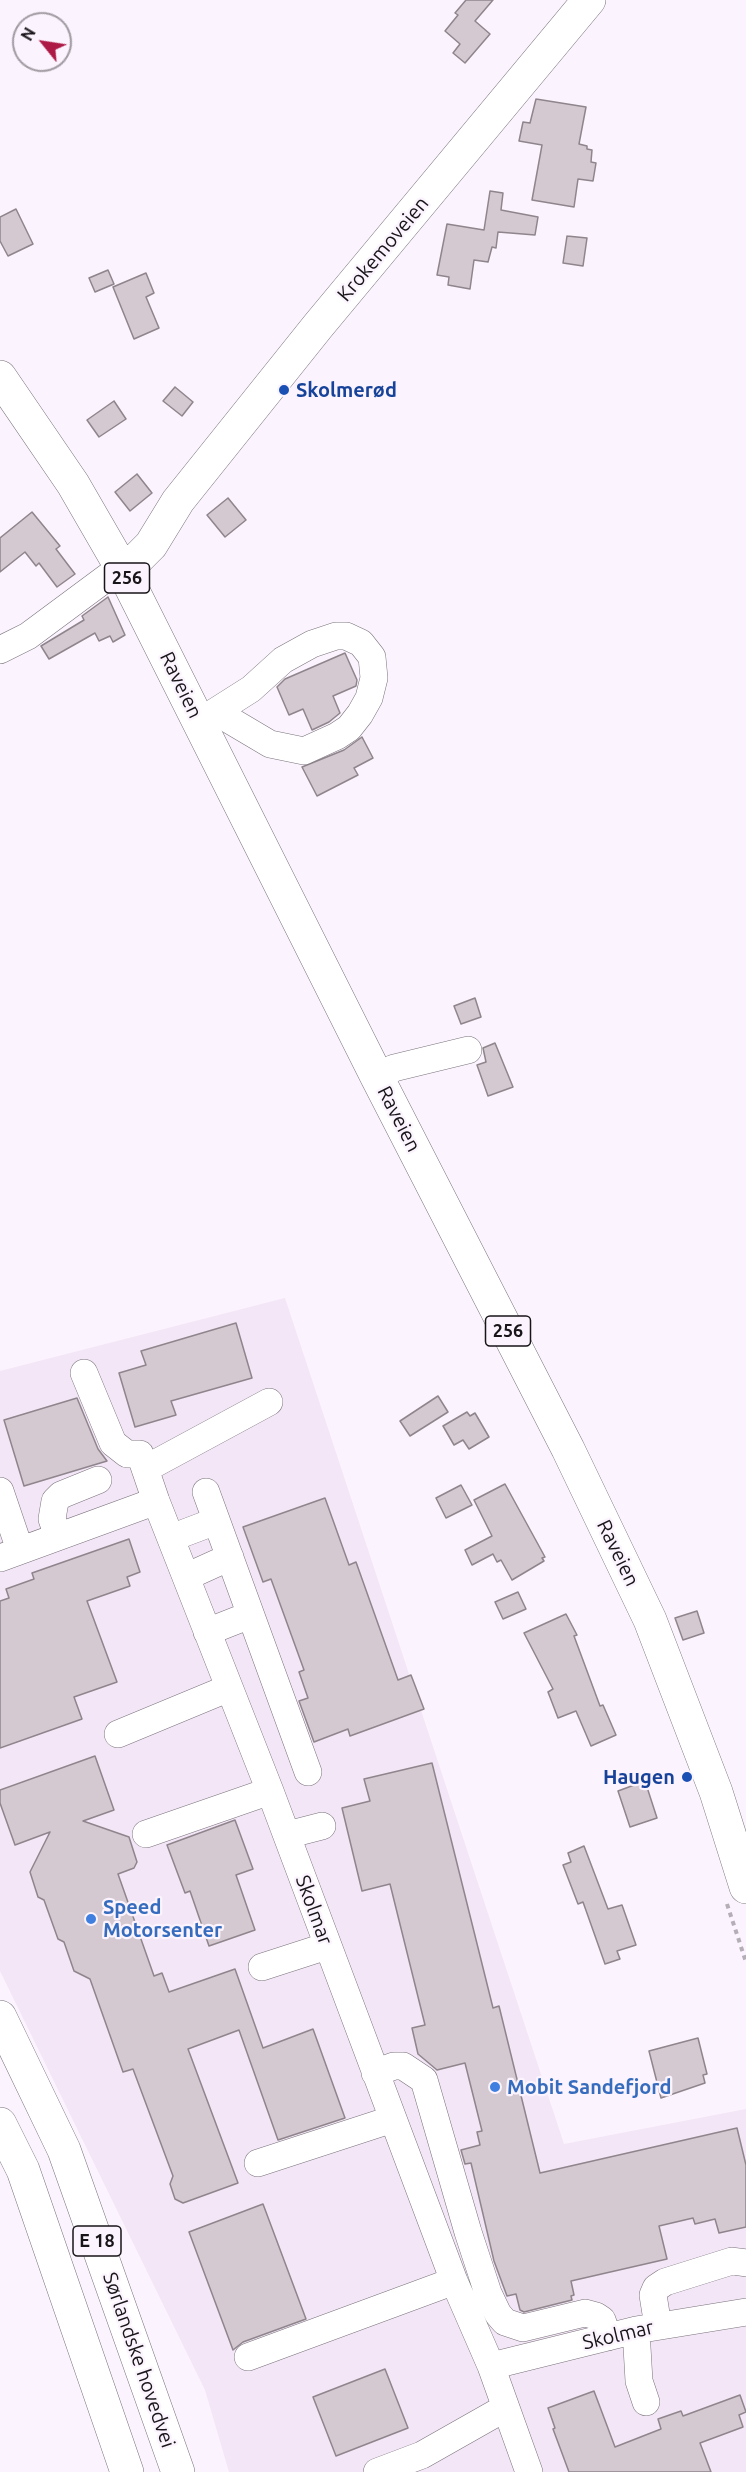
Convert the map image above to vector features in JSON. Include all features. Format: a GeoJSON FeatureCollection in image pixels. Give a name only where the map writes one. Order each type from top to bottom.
{"type":"FeatureCollection","features":[{"type":"Feature","properties":{"kind":"main road","name":"Krokemoveien"},"geometry":{"type":"LineString","coordinates":[[122,567],[125,547],[178,501],[318,326],[495,116],[589,0]]}},
{"type":"Feature","properties":{"kind":"main road","name":"Raveien"},"geometry":{"type":"LineString","coordinates":[[0,377],[73,484],[207,717],[377,1077],[568,1449],[650,1620],[716,1792],[735,1891]]}},
{"type":"Feature","properties":{"kind":"main road","name":"Sørlandske hovedvei"},"geometry":{"type":"LineString","coordinates":[[0,2017],[64,2150],[178,2472]]}},
{"type":"Feature","properties":{"kind":"main road","name":"E 18"},"geometry":{"type":"LineString","coordinates":[[0,2124],[23,2170],[127,2472]]}},
{"type":"Feature","properties":{"kind":"street"},"geometry":{"type":"LineString","coordinates":[[0,650],[28,636],[122,567]]}},
{"type":"Feature","properties":{"kind":"street"},"geometry":{"type":"LineString","coordinates":[[336,636],[346,636],[361,643],[372,657],[374,678],[369,698],[360,714],[349,728],[337,736],[304,751],[270,744],[207,717],[251,688],[283,660],[312,644],[336,636]]}},
{"type":"Feature","properties":{"kind":"street"},"geometry":{"type":"LineString","coordinates":[[377,1077],[394,1068],[468,1050]]}},
{"type":"Feature","properties":{"kind":"street"},"geometry":{"type":"LineString","coordinates":[[84,1373],[113,1443],[121,1452],[142,1462],[269,1402]]}},
{"type":"Feature","properties":{"kind":"street","name":"Skolmar"},"geometry":{"type":"LineString","coordinates":[[142,1462],[270,1791],[439,2242],[490,2366],[529,2472]]}},
{"type":"Feature","properties":{"kind":"street"},"geometry":{"type":"LineString","coordinates":[[58,1536],[52,1519],[54,1501],[61,1495],[98,1480]]}},
{"type":"Feature","properties":{"kind":"street"},"geometry":{"type":"LineString","coordinates":[[0,1491],[10,1554],[156,1501]]}},
{"type":"Feature","properties":{"kind":"street"},"geometry":{"type":"LineString","coordinates":[[206,1492],[308,1772]]}},
{"type":"Feature","properties":{"kind":"street"},"geometry":{"type":"LineString","coordinates":[[171,1538],[216,1521]]}},
{"type":"Feature","properties":{"kind":"street"},"geometry":{"type":"LineString","coordinates":[[186,1577],[230,1557]]}},
{"type":"Feature","properties":{"kind":"street"},"geometry":{"type":"LineString","coordinates":[[207,1632],[250,1615]]}},
{"type":"Feature","properties":{"kind":"street"},"geometry":{"type":"LineString","coordinates":[[118,1734],[234,1699],[279,1692]]}},
{"type":"Feature","properties":{"kind":"street"},"geometry":{"type":"LineString","coordinates":[[146,1834],[270,1791]]}},
{"type":"Feature","properties":{"kind":"street"},"geometry":{"type":"LineString","coordinates":[[286,1835],[322,1826]]}},
{"type":"Feature","properties":{"kind":"street"},"geometry":{"type":"LineString","coordinates":[[262,1967],[327,1946]]}},
{"type":"Feature","properties":{"kind":"street"},"geometry":{"type":"LineString","coordinates":[[375,2073],[394,2066],[403,2066],[416,2072],[424,2080],[444,2155],[488,2293],[498,2314],[505,2322],[523,2328],[585,2313],[602,2320],[608,2337]]}},
{"type":"Feature","properties":{"kind":"street"},"geometry":{"type":"LineString","coordinates":[[258,2163],[393,2119]]}},
{"type":"Feature","properties":{"kind":"street"},"geometry":{"type":"LineString","coordinates":[[412,2171],[444,2155]]}},
{"type":"Feature","properties":{"kind":"street"},"geometry":{"type":"LineString","coordinates":[[439,2242],[468,2232]]}},
{"type":"Feature","properties":{"kind":"street"},"geometry":{"type":"LineString","coordinates":[[646,2402],[639,2382],[656,2288],[665,2282],[732,2261],[746,2263]]}},
{"type":"Feature","properties":{"kind":"street"},"geometry":{"type":"LineString","coordinates":[[248,2357],[454,2281]]}},
{"type":"Feature","properties":{"kind":"street","name":"Skolmar"},"geometry":{"type":"LineString","coordinates":[[490,2366],[647,2328],[746,2312]]}},
{"type":"Feature","properties":{"kind":"street"},"geometry":{"type":"LineString","coordinates":[[377,2472],[422,2455],[505,2408]]}},
{"type":"Feature","properties":{"kind":"path"},"geometry":{"type":"LineString","coordinates":[[735,1891],[746,1962]]}},
{"type":"Feature","properties":{"kind":"shaded area"},"geometry":{"type":"Polygon","coordinates":[[[285,1298],[564,2144],[746,2109],[746,2472],[229,2472],[205,2390],[0,1971],[0,1371],[285,1298]]]}},
{"type":"Feature","properties":{"kind":"building"},"geometry":{"type":"Polygon","coordinates":[[[466,0],[493,0],[475,21],[490,34],[465,63],[453,53],[460,44],[445,31],[458,15],[455,13],[466,0]]]}},
{"type":"Feature","properties":{"kind":"building"},"geometry":{"type":"Polygon","coordinates":[[[536,99],[586,107],[579,144],[592,150],[591,162],[596,163],[593,181],[578,179],[574,207],[532,200],[542,145],[519,141],[523,122],[530,123],[536,99]]]}},
{"type":"Feature","properties":{"kind":"building"},"geometry":{"type":"Polygon","coordinates":[[[490,191],[503,193],[501,210],[538,217],[535,235],[498,232],[496,248],[492,247],[488,262],[474,260],[470,289],[448,285],[449,277],[437,275],[447,224],[484,230],[490,191]]]}},
{"type":"Feature","properties":{"kind":"building"},"geometry":{"type":"Polygon","coordinates":[[[16,209],[33,244],[8,256],[0,241],[0,217],[16,209]]]}},
{"type":"Feature","properties":{"kind":"building"},"geometry":{"type":"Polygon","coordinates":[[[567,236],[587,238],[583,266],[563,263],[567,236]]]}},
{"type":"Feature","properties":{"kind":"building"},"geometry":{"type":"Polygon","coordinates":[[[108,270],[114,284],[95,292],[89,278],[108,270]]]}},
{"type":"Feature","properties":{"kind":"building"},"geometry":{"type":"Polygon","coordinates":[[[146,273],[154,293],[146,297],[159,328],[134,339],[113,287],[146,273]]]}},
{"type":"Feature","properties":{"kind":"building"},"geometry":{"type":"Polygon","coordinates":[[[175,387],[193,402],[182,416],[163,401],[175,387]]]}},
{"type":"Feature","properties":{"kind":"building"},"geometry":{"type":"Polygon","coordinates":[[[114,401],[126,419],[99,437],[87,420],[114,401]]]}},
{"type":"Feature","properties":{"kind":"building"},"geometry":{"type":"Polygon","coordinates":[[[137,474],[152,493],[130,511],[115,492],[137,474]]]}},
{"type":"Feature","properties":{"kind":"building"},"geometry":{"type":"Polygon","coordinates":[[[228,498],[246,520],[225,537],[207,515],[228,498]]]}},
{"type":"Feature","properties":{"kind":"building"},"geometry":{"type":"Polygon","coordinates":[[[32,512],[60,546],[56,549],[75,574],[57,587],[39,563],[36,566],[25,552],[0,572],[0,538],[32,512]]]}},
{"type":"Feature","properties":{"kind":"building"},"geometry":{"type":"Polygon","coordinates":[[[108,597],[125,635],[113,642],[110,636],[99,641],[95,633],[49,659],[41,646],[84,620],[82,616],[108,597]]]}},
{"type":"Feature","properties":{"kind":"building"},"geometry":{"type":"Polygon","coordinates":[[[345,653],[357,680],[356,686],[333,696],[340,713],[329,722],[312,730],[303,709],[289,715],[277,687],[285,679],[345,653]]]}},
{"type":"Feature","properties":{"kind":"building"},"geometry":{"type":"Polygon","coordinates":[[[362,737],[373,758],[354,768],[358,775],[317,796],[302,767],[344,750],[362,737]]]}},
{"type":"Feature","properties":{"kind":"building"},"geometry":{"type":"Polygon","coordinates":[[[475,998],[481,1017],[461,1024],[454,1006],[475,998]]]}},
{"type":"Feature","properties":{"kind":"building"},"geometry":{"type":"Polygon","coordinates":[[[495,1043],[513,1087],[488,1096],[477,1065],[486,1062],[483,1048],[495,1043]]]}},
{"type":"Feature","properties":{"kind":"building"},"geometry":{"type":"Polygon","coordinates":[[[236,1323],[252,1378],[171,1401],[176,1415],[135,1427],[119,1373],[146,1365],[141,1351],[236,1323]]]}},
{"type":"Feature","properties":{"kind":"building"},"geometry":{"type":"Polygon","coordinates":[[[438,1396],[448,1412],[410,1436],[400,1421],[438,1396]]]}},
{"type":"Feature","properties":{"kind":"building"},"geometry":{"type":"Polygon","coordinates":[[[77,1398],[98,1449],[107,1461],[24,1486],[4,1420],[77,1398]]]}},
{"type":"Feature","properties":{"kind":"building"},"geometry":{"type":"Polygon","coordinates":[[[467,1412],[470,1416],[475,1413],[489,1437],[469,1449],[463,1440],[454,1445],[443,1426],[467,1412]]]}},
{"type":"Feature","properties":{"kind":"building"},"geometry":{"type":"Polygon","coordinates":[[[505,1484],[545,1557],[542,1558],[544,1561],[512,1580],[501,1560],[497,1562],[493,1554],[472,1565],[465,1550],[492,1536],[474,1500],[505,1484]]]}},
{"type":"Feature","properties":{"kind":"building"},"geometry":{"type":"Polygon","coordinates":[[[461,1485],[472,1505],[446,1518],[436,1498],[461,1485]]]}},
{"type":"Feature","properties":{"kind":"building"},"geometry":{"type":"Polygon","coordinates":[[[325,1498],[349,1565],[356,1562],[398,1680],[411,1675],[424,1709],[350,1736],[348,1729],[314,1742],[299,1701],[308,1698],[299,1672],[304,1670],[271,1579],[263,1582],[243,1527],[325,1498]]]}},
{"type":"Feature","properties":{"kind":"building"},"geometry":{"type":"Polygon","coordinates":[[[129,1539],[140,1572],[127,1577],[130,1586],[87,1601],[117,1682],[74,1697],[82,1719],[0,1748],[0,1601],[9,1598],[6,1589],[34,1579],[32,1573],[129,1539]]]}},
{"type":"Feature","properties":{"kind":"building"},"geometry":{"type":"Polygon","coordinates":[[[518,1592],[526,1609],[503,1619],[495,1602],[518,1592]]]}},
{"type":"Feature","properties":{"kind":"building"},"geometry":{"type":"Polygon","coordinates":[[[697,1611],[704,1633],[683,1640],[675,1618],[697,1611]]]}},
{"type":"Feature","properties":{"kind":"building"},"geometry":{"type":"Polygon","coordinates":[[[566,1614],[577,1635],[574,1636],[600,1706],[603,1705],[616,1735],[591,1746],[576,1711],[558,1718],[548,1692],[553,1689],[524,1633],[566,1614]]]}},
{"type":"Feature","properties":{"kind":"building"},"geometry":{"type":"Polygon","coordinates":[[[95,1756],[114,1810],[83,1821],[129,1837],[137,1862],[134,1868],[118,1874],[154,1976],[162,1973],[169,1992],[235,1969],[263,2048],[313,2029],[345,2118],[278,2140],[239,2030],[188,2049],[238,2183],[183,2203],[175,2199],[170,2184],[173,2176],[133,2069],[123,2072],[90,1979],[74,1971],[64,1942],[58,1939],[44,1900],[38,1897],[30,1872],[50,1832],[15,1845],[0,1803],[0,1790],[95,1756]]]}},
{"type":"Feature","properties":{"kind":"building"},"geometry":{"type":"Polygon","coordinates":[[[432,1763],[493,2008],[499,2006],[540,2173],[737,2128],[746,2165],[746,2227],[719,2233],[715,2219],[695,2224],[693,2218],[659,2226],[667,2259],[571,2281],[574,2295],[571,2296],[572,2300],[524,2312],[520,2310],[516,2294],[507,2296],[494,2261],[471,2163],[465,2164],[461,2150],[480,2145],[477,2132],[482,2131],[465,2063],[437,2070],[418,2054],[412,2028],[425,2025],[390,1884],[362,1891],[342,1808],[370,1801],[364,1779],[432,1763]]]}},
{"type":"Feature","properties":{"kind":"building"},"geometry":{"type":"Polygon","coordinates":[[[645,1781],[657,1818],[630,1827],[618,1791],[645,1781]]]}},
{"type":"Feature","properties":{"kind":"building"},"geometry":{"type":"Polygon","coordinates":[[[235,1820],[253,1869],[236,1875],[255,1930],[209,1946],[190,1891],[185,1893],[167,1845],[235,1820]]]}},
{"type":"Feature","properties":{"kind":"building"},"geometry":{"type":"Polygon","coordinates":[[[584,1846],[608,1909],[622,1905],[636,1945],[617,1951],[620,1959],[605,1964],[583,1902],[578,1904],[563,1865],[571,1862],[568,1853],[584,1846]]]}},
{"type":"Feature","properties":{"kind":"building"},"geometry":{"type":"Polygon","coordinates":[[[698,2038],[707,2074],[703,2075],[705,2083],[661,2098],[649,2051],[698,2038]]]}},
{"type":"Feature","properties":{"kind":"building"},"geometry":{"type":"Polygon","coordinates":[[[263,2204],[306,2319],[243,2342],[233,2350],[189,2232],[263,2204]]]}},
{"type":"Feature","properties":{"kind":"building"},"geometry":{"type":"Polygon","coordinates":[[[385,2369],[408,2428],[336,2456],[313,2397],[385,2369]]]}},
{"type":"Feature","properties":{"kind":"building"},"geometry":{"type":"Polygon","coordinates":[[[594,2391],[615,2447],[661,2429],[658,2419],[681,2411],[683,2416],[740,2395],[746,2412],[739,2415],[743,2427],[700,2443],[711,2472],[569,2472],[548,2408],[594,2391]]]}},
{"type":"Feature","properties":{"kind":"place","name":"Skolmerød"},"geometry":{"type":"Point","coordinates":[284,390]}},
{"type":"Feature","properties":{"kind":"place","name":"Haugen"},"geometry":{"type":"Point","coordinates":[687,1777]}},
{"type":"Feature","properties":{"kind":"place","name":"Speed Motorsenter"},"geometry":{"type":"Point","coordinates":[91,1919]}},
{"type":"Feature","properties":{"kind":"place","name":"Mobit Sandefjord"},"geometry":{"type":"Point","coordinates":[495,2087]}}]}
